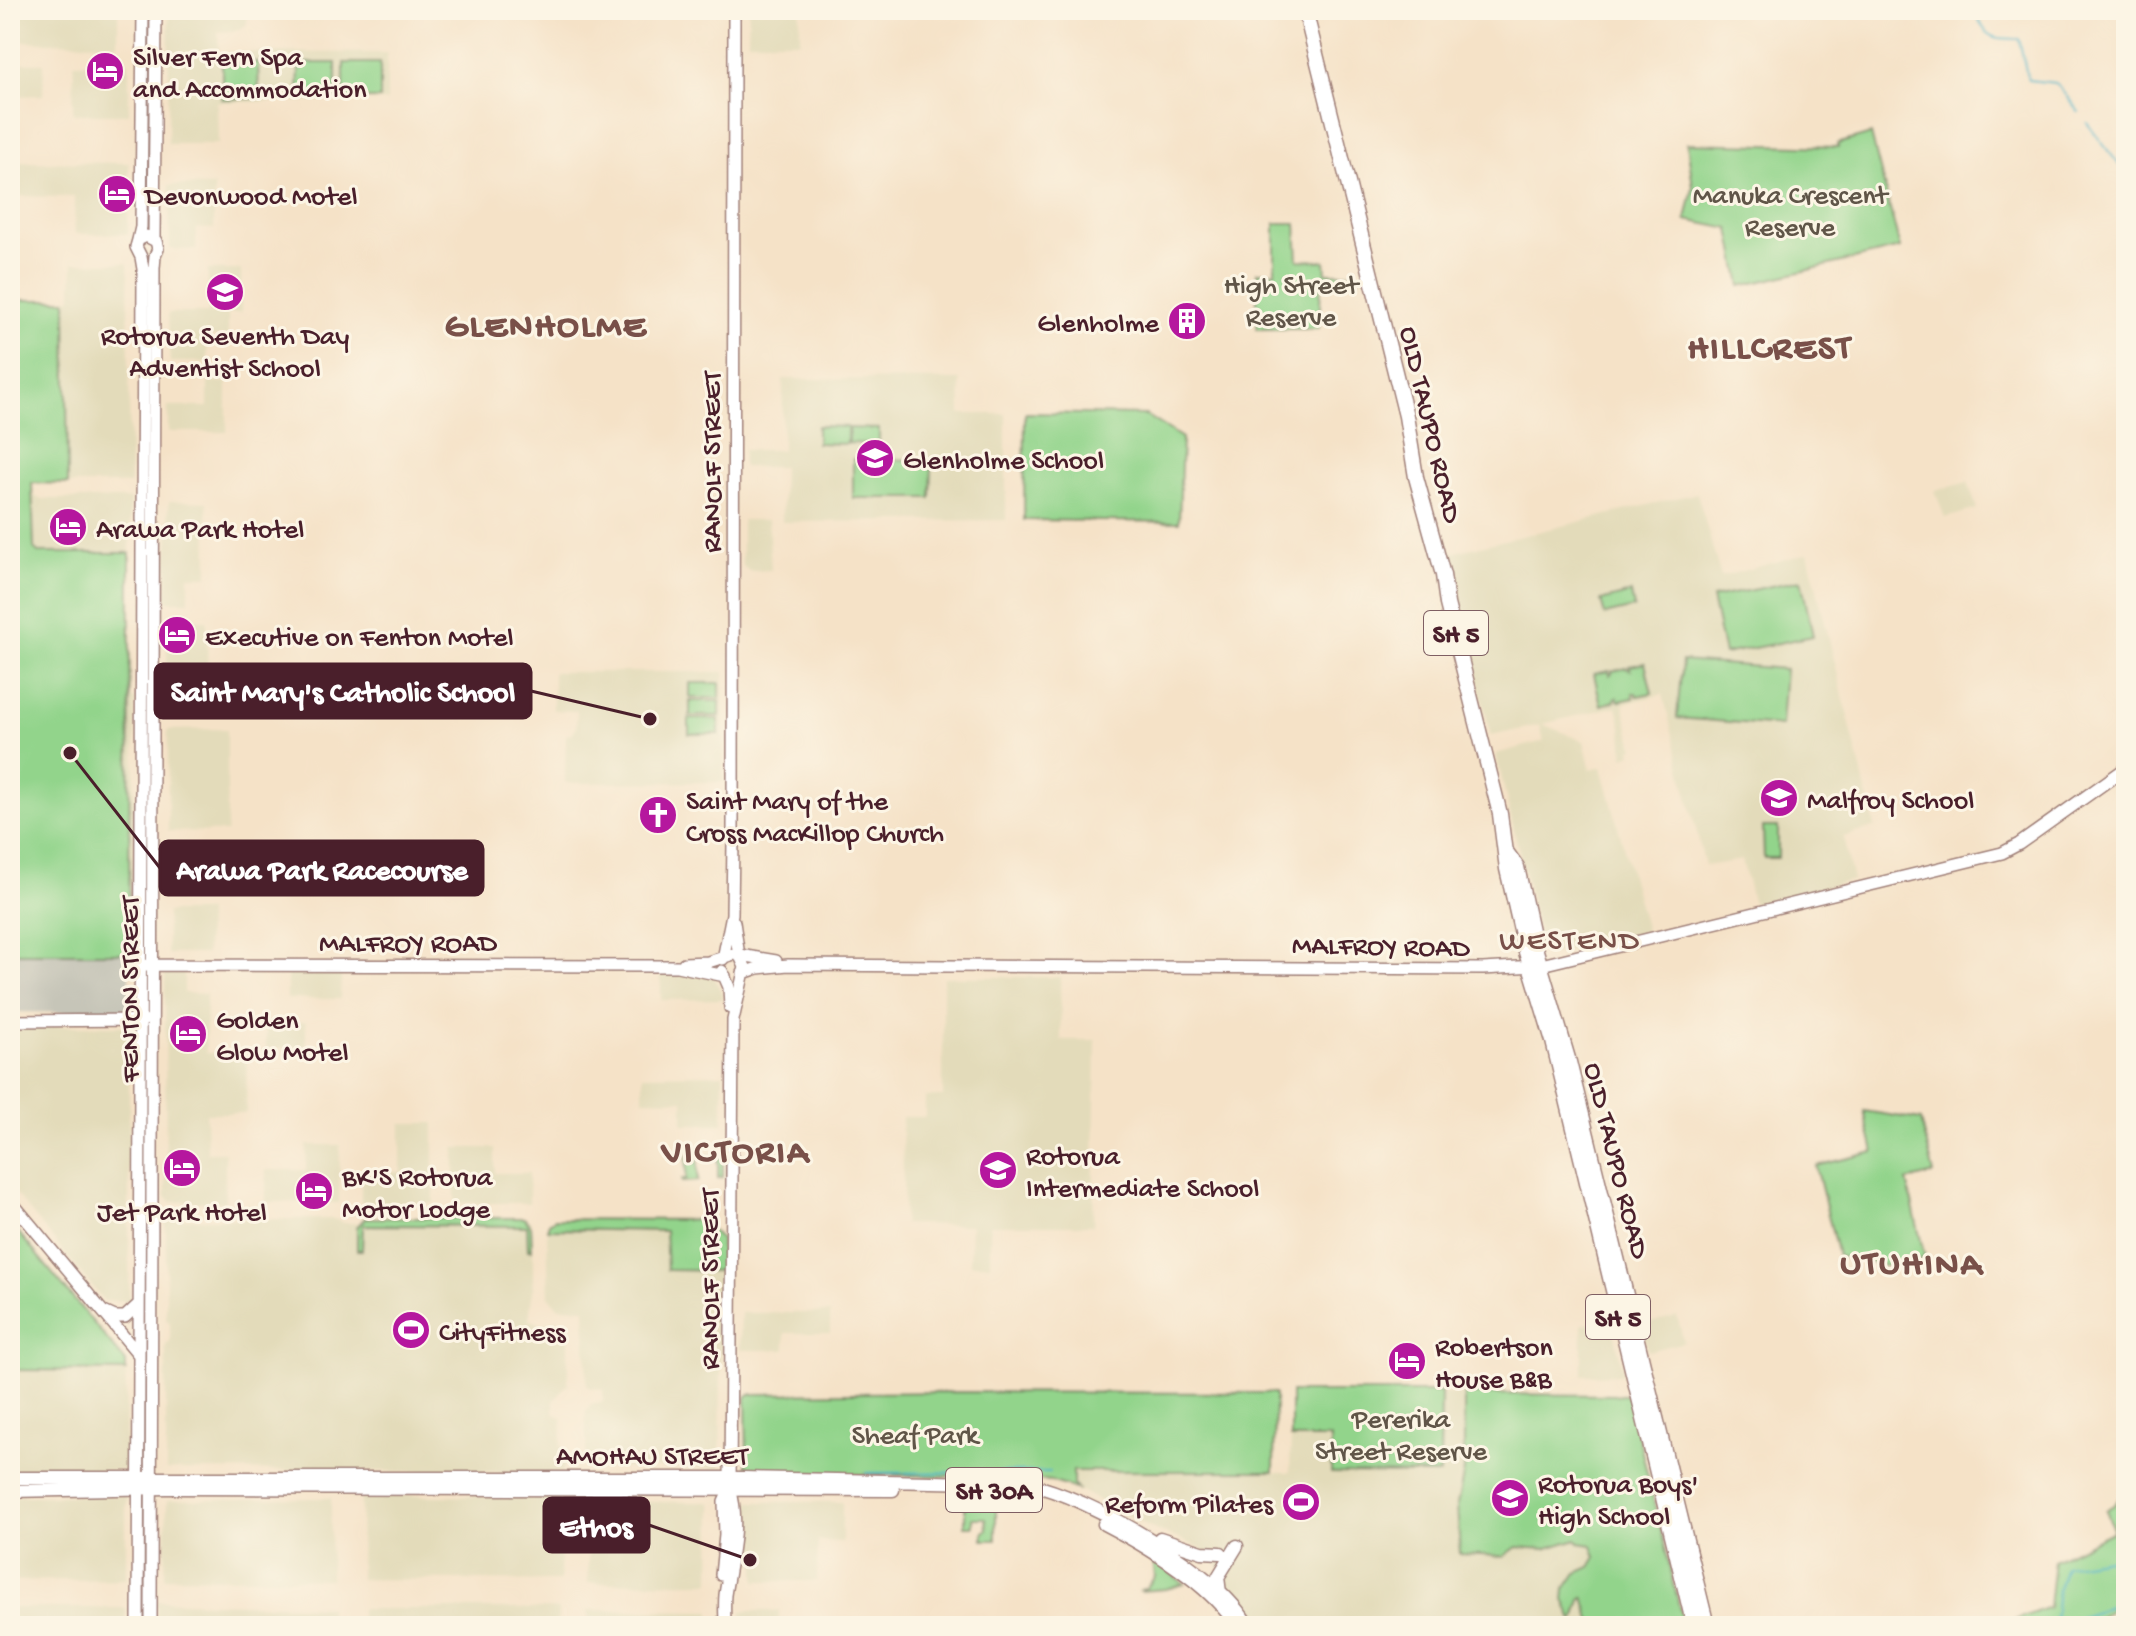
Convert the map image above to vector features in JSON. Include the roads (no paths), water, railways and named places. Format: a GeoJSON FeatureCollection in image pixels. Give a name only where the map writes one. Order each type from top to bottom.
{"type":"FeatureCollection","features":[{"type":"Feature","properties":{"kind":"highway","name":"OLD TAUPO ROAD"},"geometry":{"type":"LineString","coordinates":[[1305,10],[1406,416],[1416,477],[1445,580],[1447,604],[1496,796],[1506,851],[1517,867],[1536,966],[1569,1062],[1608,1248],[1695,1626]]}},
{"type":"Feature","properties":{"kind":"highway","name":"OLD TAUPO ROAD"},"geometry":{"type":"LineString","coordinates":[[1608,1248],[1707,1626]]}},
{"type":"Feature","properties":{"kind":"highway"},"geometry":{"type":"LineString","coordinates":[[1685,1588],[1690,1584],[1686,1562],[1690,1555]]}},
{"type":"Feature","properties":{"kind":"highway"},"geometry":{"type":"LineString","coordinates":[[1695,1626],[1693,1600],[1699,1595]]}},
{"type":"Feature","properties":{"kind":"main road"},"geometry":{"type":"LineString","coordinates":[[143,10],[141,227],[136,251],[147,259],[155,256],[158,244],[154,238],[156,10]]}},
{"type":"Feature","properties":{"kind":"main road","name":"RANOLF STREET"},"geometry":{"type":"LineString","coordinates":[[734,10],[732,914],[739,956]]}},
{"type":"Feature","properties":{"kind":"main road"},"geometry":{"type":"LineString","coordinates":[[138,240],[146,236],[154,238]]}},
{"type":"Feature","properties":{"kind":"main road","name":"FENTON STREET"},"geometry":{"type":"LineString","coordinates":[[151,1626],[139,1304],[146,1020],[152,965],[155,256]]}},
{"type":"Feature","properties":{"kind":"main road","name":"FENTON STREET"},"geometry":{"type":"LineString","coordinates":[[138,1626],[146,1484],[146,1020],[139,965],[141,257]]}},
{"type":"Feature","properties":{"kind":"main road"},"geometry":{"type":"LineString","coordinates":[[141,372],[154,372]]}},
{"type":"Feature","properties":{"kind":"main road","name":"MALFROY ROAD"},"geometry":{"type":"LineString","coordinates":[[743,973],[788,965],[1536,966],[2002,853],[2126,768]]}},
{"type":"Feature","properties":{"kind":"main road","name":"RANOLF STREET"},"geometry":{"type":"LineString","coordinates":[[723,959],[732,914]]}},
{"type":"Feature","properties":{"kind":"main road"},"geometry":{"type":"LineString","coordinates":[[731,954],[739,956],[745,964],[743,973],[735,978],[725,976],[720,966],[723,959],[731,954]]}},
{"type":"Feature","properties":{"kind":"main road","name":"MALFROY ROAD"},"geometry":{"type":"LineString","coordinates":[[739,956],[788,965]]}},
{"type":"Feature","properties":{"kind":"main road","name":"MALFROY ROAD"},"geometry":{"type":"LineString","coordinates":[[677,966],[687,962],[723,959]]}},
{"type":"Feature","properties":{"kind":"main road","name":"MALFROY ROAD"},"geometry":{"type":"LineString","coordinates":[[139,965],[677,966],[725,976]]}},
{"type":"Feature","properties":{"kind":"main road","name":"RANOLF STREET"},"geometry":{"type":"LineString","coordinates":[[733,1020],[743,973]]}},
{"type":"Feature","properties":{"kind":"main road","name":"RANOLF STREET"},"geometry":{"type":"LineString","coordinates":[[725,976],[733,1020],[731,1484],[735,1532],[725,1595],[725,1626]]}},
{"type":"Feature","properties":{"kind":"main road"},"geometry":{"type":"LineString","coordinates":[[10,1021],[146,1020]]}},
{"type":"Feature","properties":{"kind":"main road"},"geometry":{"type":"LineString","coordinates":[[10,1200],[139,1355]]}},
{"type":"Feature","properties":{"kind":"main road"},"geometry":{"type":"LineString","coordinates":[[103,1312],[125,1317],[139,1304]]}},
{"type":"Feature","properties":{"kind":"main road","name":"AMOHAU STREET"},"geometry":{"type":"LineString","coordinates":[[10,1478],[146,1484],[1028,1484],[1064,1496],[1138,1532],[1173,1554],[1240,1612],[1248,1626]]}},
{"type":"Feature","properties":{"kind":"main road","name":"AMOHAU STREET"},"geometry":{"type":"LineString","coordinates":[[10,1491],[146,1484]]}},
{"type":"Feature","properties":{"kind":"main road","name":"AMOHAU STREET"},"geometry":{"type":"LineString","coordinates":[[808,1484],[1013,1490],[1045,1495],[1072,1506],[1143,1546],[1191,1580],[1237,1626]]}},
{"type":"Feature","properties":{"kind":"main road"},"geometry":{"type":"LineString","coordinates":[[1138,1532],[1202,1552],[1221,1553]]}},
{"type":"Feature","properties":{"kind":"main road"},"geometry":{"type":"LineString","coordinates":[[1220,1593],[1218,1577],[1237,1546]]}},
{"type":"Feature","properties":{"kind":"waterway"},"geometry":{"type":"LineString","coordinates":[[1975,10],[1990,35],[2019,39],[2028,80],[2056,83],[2079,112]]}},
{"type":"Feature","properties":{"kind":"waterway"},"geometry":{"type":"LineString","coordinates":[[2087,123],[2126,178]]}},
{"type":"Feature","properties":{"kind":"waterway"},"geometry":{"type":"LineString","coordinates":[[866,1473],[1050,1472]]}},
{"type":"Feature","properties":{"kind":"waterway"},"geometry":{"type":"LineString","coordinates":[[2042,1626],[2055,1619],[2058,1589],[2065,1566],[2126,1556]]}},
{"type":"Feature","properties":{"kind":"waterway"},"geometry":{"type":"LineString","coordinates":[[2055,1619],[2080,1617],[2126,1603]]}},
{"type":"Feature","properties":{"kind":"place","name":"Silver Fern Spa and Accommodation"},"geometry":{"type":"Point","coordinates":[105,71]}},
{"type":"Feature","properties":{"kind":"place","name":"Devonwood Motel"},"geometry":{"type":"Point","coordinates":[117,194]}},
{"type":"Feature","properties":{"kind":"place","name":"Rotorua Seventh Day Adventist School"},"geometry":{"type":"Point","coordinates":[225,292]}},
{"type":"Feature","properties":{"kind":"place","name":"Glenholme"},"geometry":{"type":"Point","coordinates":[1187,321]}},
{"type":"Feature","properties":{"kind":"place","name":"Glenholme School"},"geometry":{"type":"Point","coordinates":[875,458]}},
{"type":"Feature","properties":{"kind":"place","name":"Arawa Park Hotel"},"geometry":{"type":"Point","coordinates":[68,527]}},
{"type":"Feature","properties":{"kind":"place","name":"Executive on Fenton Motel"},"geometry":{"type":"Point","coordinates":[177,635]}},
{"type":"Feature","properties":{"kind":"place","name":"Saint Mary's Catholic School"},"geometry":{"type":"Point","coordinates":[650,719]}},
{"type":"Feature","properties":{"kind":"place","name":"Arawa Park Racecourse"},"geometry":{"type":"Point","coordinates":[70,753]}},
{"type":"Feature","properties":{"kind":"place","name":"Malfroy School"},"geometry":{"type":"Point","coordinates":[1779,798]}},
{"type":"Feature","properties":{"kind":"place","name":"Saint Mary of the Cross MacKillop Church"},"geometry":{"type":"Point","coordinates":[658,815]}},
{"type":"Feature","properties":{"kind":"place","name":"Golden Glow Motel"},"geometry":{"type":"Point","coordinates":[188,1034]}},
{"type":"Feature","properties":{"kind":"place","name":"Jet Park Hotel"},"geometry":{"type":"Point","coordinates":[182,1168]}},
{"type":"Feature","properties":{"kind":"place","name":"Rotorua Intermediate School"},"geometry":{"type":"Point","coordinates":[998,1170]}},
{"type":"Feature","properties":{"kind":"place","name":"BK'S Rotorua Motor Lodge"},"geometry":{"type":"Point","coordinates":[314,1191]}},
{"type":"Feature","properties":{"kind":"place","name":"CityFitness"},"geometry":{"type":"Point","coordinates":[411,1330]}},
{"type":"Feature","properties":{"kind":"place","name":"Robertson House B&B"},"geometry":{"type":"Point","coordinates":[1407,1361]}},
{"type":"Feature","properties":{"kind":"place","name":"Rotorua Boys' High School"},"geometry":{"type":"Point","coordinates":[1510,1498]}},
{"type":"Feature","properties":{"kind":"place","name":"Reform Pilates"},"geometry":{"type":"Point","coordinates":[1301,1502]}},
{"type":"Feature","properties":{"kind":"place","name":"Ethos"},"geometry":{"type":"Point","coordinates":[750,1560]}},
{"type":"Feature","properties":{"kind":"district","name":"GLENHOLME"},"geometry":{"type":"Point","coordinates":[546,322]}},
{"type":"Feature","properties":{"kind":"district","name":"HILLCREST"},"geometry":{"type":"Point","coordinates":[1770,344]}},
{"type":"Feature","properties":{"kind":"district","name":"WESTEND"},"geometry":{"type":"Point","coordinates":[1570,939]}},
{"type":"Feature","properties":{"kind":"district","name":"VICTORIA"},"geometry":{"type":"Point","coordinates":[736,1148]}},
{"type":"Feature","properties":{"kind":"district","name":"UTUHINA"},"geometry":{"type":"Point","coordinates":[1912,1260]}},
{"type":"Feature","properties":{"kind":"park label","name":"Manuka Crescent Reserve"},"geometry":{"type":"Point","coordinates":[1790,209]}},
{"type":"Feature","properties":{"kind":"park label","name":"High Street Reserve"},"geometry":{"type":"Point","coordinates":[1291,299]}},
{"type":"Feature","properties":{"kind":"park label","name":"Sheaf Park"},"geometry":{"type":"Point","coordinates":[915,1433]}},
{"type":"Feature","properties":{"kind":"park label","name":"Pererika Street Reserve"},"geometry":{"type":"Point","coordinates":[1401,1433]}}]}
